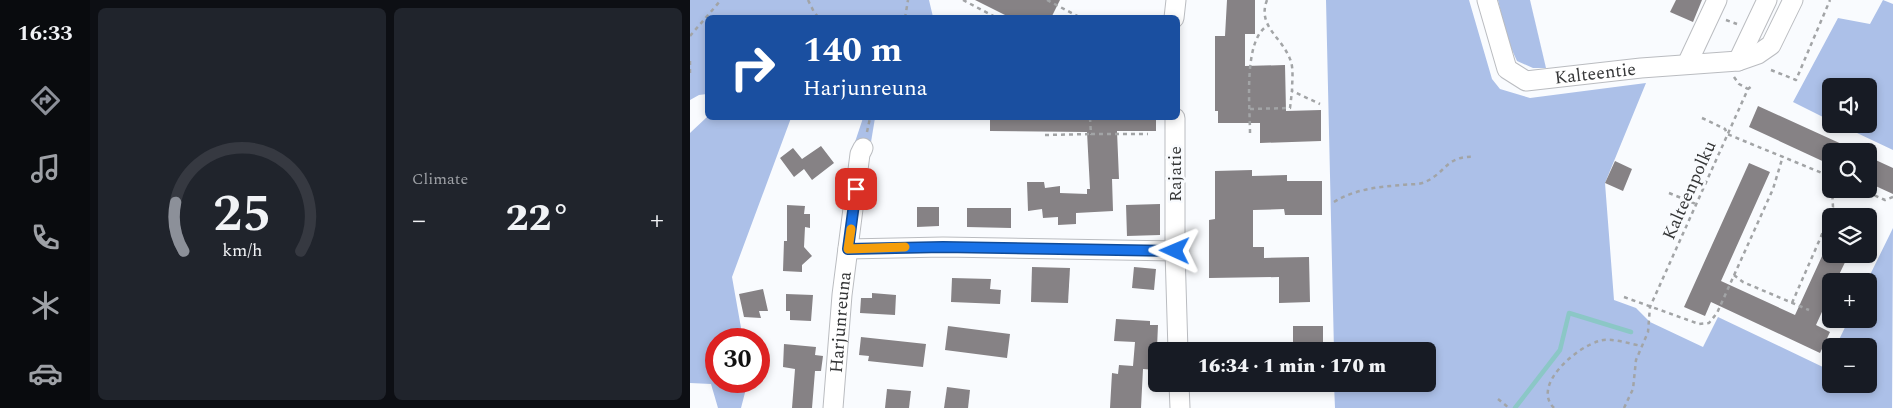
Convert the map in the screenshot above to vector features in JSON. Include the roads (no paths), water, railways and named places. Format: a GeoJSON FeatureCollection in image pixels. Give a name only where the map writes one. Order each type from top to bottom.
{"type":"FeatureCollection","features":[{"type":"Feature","properties":{"kind":"street"},"geometry":{"type":"LineString","coordinates":[[1174,15],[1176,0]]}},
{"type":"Feature","properties":{"kind":"street","name":"Kalteentie"},"geometry":{"type":"LineString","coordinates":[[1487,0],[1507,69],[1526,81],[1687,64],[1738,61],[1758,54],[1771,45],[1793,0]]}},
{"type":"Feature","properties":{"kind":"street"},"geometry":{"type":"LineString","coordinates":[[1738,61],[1767,0]]}},
{"type":"Feature","properties":{"kind":"street"},"geometry":{"type":"LineString","coordinates":[[1687,64],[1718,9]]}},
{"type":"Feature","properties":{"kind":"street","name":"Rajatie"},"geometry":{"type":"LineString","coordinates":[[1175,120],[1175,251],[1178,342]]}},
{"type":"Feature","properties":{"kind":"street","name":"Harjunreuna"},"geometry":{"type":"LineString","coordinates":[[833,408],[848,249],[860,154],[863,148]]}},
{"type":"Feature","properties":{"kind":"street"},"geometry":{"type":"LineString","coordinates":[[848,249],[943,247],[1175,251]]}},
{"type":"Feature","properties":{"kind":"street"},"geometry":{"type":"LineString","coordinates":[[1179,392],[1180,408]]}},
{"type":"Feature","properties":{"kind":"waterway"},"geometry":{"type":"LineString","coordinates":[[1515,408],[1560,350],[1569,313],[1631,332]]}}]}
